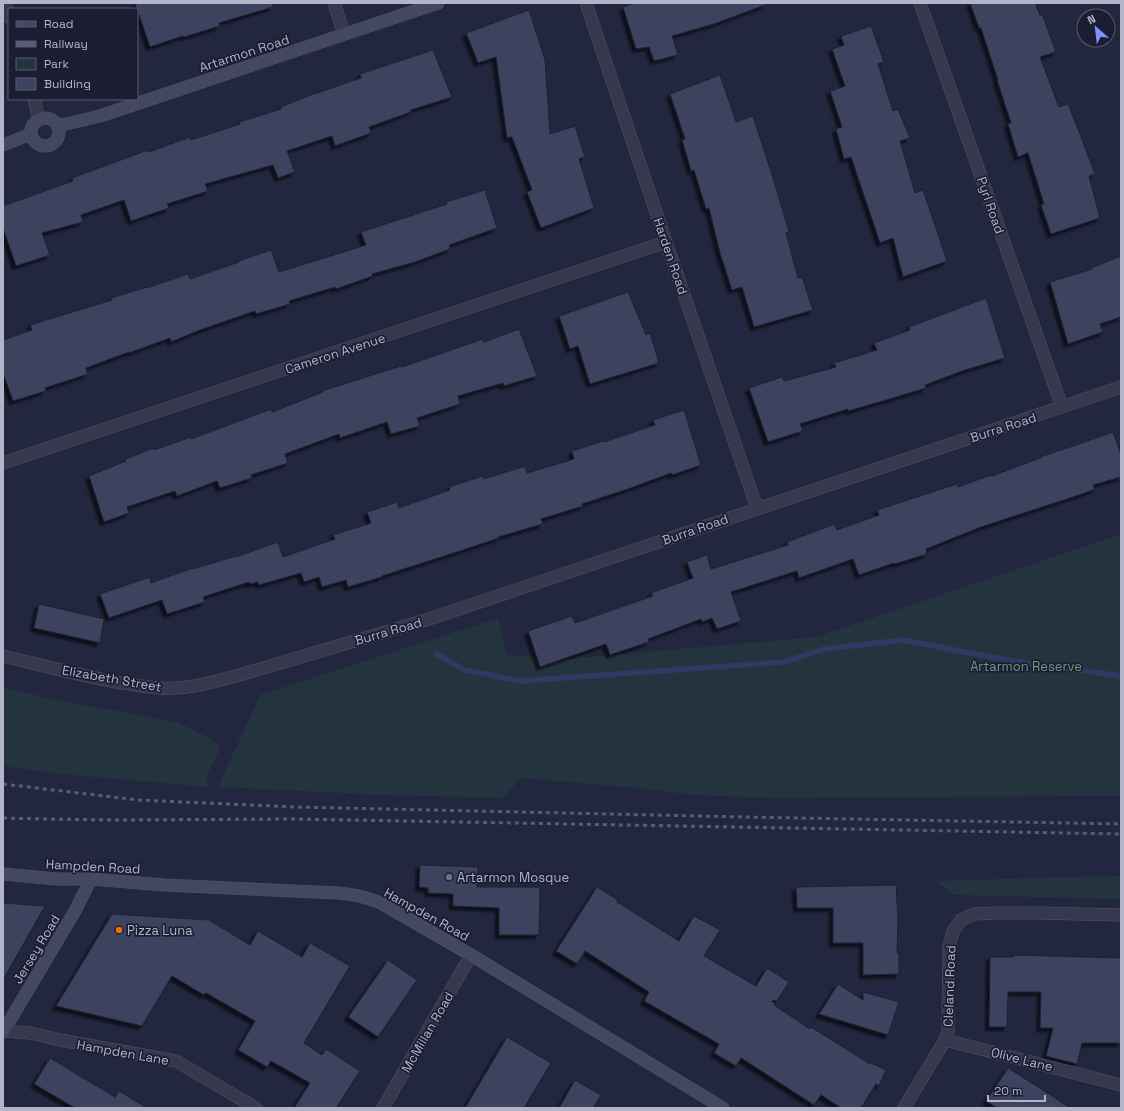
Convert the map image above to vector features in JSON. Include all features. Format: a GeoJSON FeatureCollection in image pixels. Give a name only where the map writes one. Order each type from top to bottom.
{"type":"FeatureCollection","features":[{"type":"Feature","properties":{"kind":"street"},"geometry":{"type":"LineString","coordinates":[[5,3],[8,14]]}},
{"type":"Feature","properties":{"kind":"street"},"geometry":{"type":"LineString","coordinates":[[334,3],[344,34]]}},
{"type":"Feature","properties":{"kind":"street","name":"Artarmon Road"},"geometry":{"type":"LineString","coordinates":[[58,126],[100,116],[438,3]]}},
{"type":"Feature","properties":{"kind":"street","name":"Harden Road"},"geometry":{"type":"LineString","coordinates":[[586,3],[757,508]]}},
{"type":"Feature","properties":{"kind":"street","name":"Pyrl Road"},"geometry":{"type":"LineString","coordinates":[[920,3],[1062,407]]}},
{"type":"Feature","properties":{"kind":"street"},"geometry":{"type":"LineString","coordinates":[[34,100],[39,120]]}},
{"type":"Feature","properties":{"kind":"street"},"geometry":{"type":"LineString","coordinates":[[43,118],[52,120],[58,126],[59,130],[57,139],[51,145],[38,145],[32,139],[32,126],[39,120],[43,118]]}},
{"type":"Feature","properties":{"kind":"street"},"geometry":{"type":"LineString","coordinates":[[3,145],[31,134]]}},
{"type":"Feature","properties":{"kind":"street","name":"Cameron Avenue"},"geometry":{"type":"LineString","coordinates":[[3,463],[666,242]]}},
{"type":"Feature","properties":{"kind":"street","name":"Burra Road"},"geometry":{"type":"LineString","coordinates":[[268,667],[426,620],[1121,387]]}},
{"type":"Feature","properties":{"kind":"street","name":"Elizabeth Street"},"geometry":{"type":"LineString","coordinates":[[3,656],[96,678],[140,686],[162,688],[185,688],[268,667]]}},
{"type":"Feature","properties":{"kind":"street","name":"Hampden Road"},"geometry":{"type":"LineString","coordinates":[[3,874],[164,885],[338,892],[352,894],[381,903],[471,955],[723,1108]]}},
{"type":"Feature","properties":{"kind":"street","name":"Jersey Road"},"geometry":{"type":"LineString","coordinates":[[3,1031],[75,911],[91,879]]}},
{"type":"Feature","properties":{"kind":"street","name":"Cleland Road"},"geometry":{"type":"LineString","coordinates":[[904,1108],[945,1040],[948,1031],[949,947],[953,931],[961,920],[974,914],[995,913],[1121,915]]}},
{"type":"Feature","properties":{"kind":"street","name":"McMillan Road"},"geometry":{"type":"LineString","coordinates":[[383,1108],[471,955]]}},
{"type":"Feature","properties":{"kind":"street","name":"Hampden Lane"},"geometry":{"type":"LineString","coordinates":[[3,1031],[31,1033],[60,1040],[176,1061],[256,1108]]}},
{"type":"Feature","properties":{"kind":"street","name":"Olive Lane"},"geometry":{"type":"LineString","coordinates":[[945,1040],[1121,1085]]}},
{"type":"Feature","properties":{"kind":"green space","name":"Artarmon Reserve"},"geometry":{"type":"Polygon","coordinates":[[[1121,534],[1121,796],[773,798],[693,795],[637,788],[520,778],[504,798],[384,795],[218,787],[260,695],[498,618],[507,654],[554,660],[816,637],[1121,534]]]}},
{"type":"Feature","properties":{"kind":"green space"},"geometry":{"type":"Polygon","coordinates":[[[3,687],[52,699],[177,722],[213,740],[220,749],[207,775],[208,787],[60,774],[3,766],[3,687]]]}},
{"type":"Feature","properties":{"kind":"green space"},"geometry":{"type":"Polygon","coordinates":[[[1121,876],[1121,899],[954,895],[936,881],[1063,877],[1121,876]]]}},
{"type":"Feature","properties":{"kind":"building"},"geometry":{"type":"Polygon","coordinates":[[[135,3],[272,3],[273,7],[219,23],[220,26],[150,47],[138,8],[135,3]]]}},
{"type":"Feature","properties":{"kind":"building"},"geometry":{"type":"Polygon","coordinates":[[[634,3],[765,3],[765,5],[714,24],[672,36],[678,55],[654,61],[649,47],[636,49],[623,7],[634,3]]]}},
{"type":"Feature","properties":{"kind":"building"},"geometry":{"type":"Polygon","coordinates":[[[970,3],[1035,3],[1040,15],[1042,14],[1056,52],[1040,57],[1059,107],[1068,104],[1095,174],[1089,176],[1100,218],[1051,234],[1041,205],[1044,204],[1028,153],[1018,157],[1008,124],[1011,123],[998,80],[981,28],[979,28],[970,3]]]}},
{"type":"Feature","properties":{"kind":"building"},"geometry":{"type":"Polygon","coordinates":[[[529,10],[545,60],[550,134],[575,126],[585,157],[579,159],[594,208],[541,228],[527,192],[532,190],[512,137],[507,138],[496,57],[478,63],[466,33],[529,10]]]}},
{"type":"Feature","properties":{"kind":"building"},"geometry":{"type":"Polygon","coordinates":[[[871,26],[884,62],[878,64],[893,111],[898,109],[910,138],[900,141],[915,193],[923,190],[947,261],[903,277],[893,238],[880,243],[851,157],[844,159],[836,129],[842,127],[830,91],[845,86],[832,49],[844,45],[841,36],[871,26]]]}},
{"type":"Feature","properties":{"kind":"building"},"geometry":{"type":"Polygon","coordinates":[[[433,50],[452,97],[411,110],[411,112],[369,127],[371,133],[335,146],[332,136],[287,151],[295,172],[278,178],[273,165],[205,184],[208,191],[167,204],[169,208],[131,221],[124,200],[81,215],[83,222],[42,233],[50,255],[16,266],[3,228],[3,206],[73,181],[72,178],[148,150],[149,152],[190,137],[191,140],[240,124],[239,122],[281,109],[281,107],[311,95],[361,78],[360,74],[433,50]]]}},
{"type":"Feature","properties":{"kind":"building"},"geometry":{"type":"Polygon","coordinates":[[[720,75],[736,122],[753,116],[789,232],[786,233],[798,278],[802,277],[813,310],[754,327],[742,287],[732,290],[720,253],[709,208],[706,209],[694,170],[691,171],[682,140],[685,139],[670,94],[720,75]]]}},
{"type":"Feature","properties":{"kind":"building"},"geometry":{"type":"Polygon","coordinates":[[[485,190],[497,228],[449,245],[450,249],[415,262],[372,274],[373,276],[336,289],[335,287],[289,301],[290,304],[256,314],[255,311],[200,330],[171,342],[170,338],[129,352],[86,368],[88,374],[45,388],[46,391],[13,401],[3,373],[3,340],[32,330],[30,325],[112,300],[111,298],[188,274],[190,279],[271,250],[279,272],[366,245],[361,232],[485,190]]]}},
{"type":"Feature","properties":{"kind":"building"},"geometry":{"type":"Polygon","coordinates":[[[1121,256],[1121,317],[1100,324],[1103,332],[1068,344],[1050,282],[1092,269],[1091,268],[1121,256]]]}},
{"type":"Feature","properties":{"kind":"building"},"geometry":{"type":"Polygon","coordinates":[[[628,292],[646,335],[650,333],[659,363],[590,384],[578,346],[570,349],[559,316],[628,292]]]}},
{"type":"Feature","properties":{"kind":"building"},"geometry":{"type":"Polygon","coordinates":[[[986,298],[1005,358],[965,370],[925,385],[926,388],[848,411],[848,409],[800,424],[803,431],[768,442],[749,388],[782,377],[784,381],[836,367],[834,363],[877,350],[874,343],[910,330],[909,327],[986,298]]]}},
{"type":"Feature","properties":{"kind":"building"},"geometry":{"type":"Polygon","coordinates":[[[519,329],[537,376],[504,386],[503,383],[458,396],[460,404],[417,418],[420,426],[391,434],[387,422],[340,438],[339,434],[285,454],[288,463],[251,475],[252,478],[220,488],[217,481],[177,496],[175,491],[127,507],[129,513],[104,522],[89,476],[126,461],[125,459],[154,448],[154,450],[191,437],[191,439],[271,409],[272,412],[323,392],[322,391],[401,366],[402,367],[483,339],[484,342],[519,329]]]}},
{"type":"Feature","properties":{"kind":"building"},"geometry":{"type":"Polygon","coordinates":[[[684,410],[701,465],[672,475],[671,473],[582,504],[583,506],[541,519],[543,524],[498,537],[499,538],[382,577],[348,587],[346,580],[322,587],[319,577],[304,582],[301,573],[259,585],[257,582],[250,584],[249,582],[203,597],[205,602],[167,614],[162,600],[109,618],[100,594],[150,577],[151,583],[193,568],[236,557],[278,542],[283,557],[335,539],[333,535],[371,523],[367,512],[397,502],[399,508],[450,490],[449,487],[483,476],[484,479],[525,466],[527,473],[574,459],[572,451],[655,425],[653,420],[684,410]]]}},
{"type":"Feature","properties":{"kind":"building"},"geometry":{"type":"Polygon","coordinates":[[[1113,432],[1121,454],[1121,477],[1093,485],[1095,489],[981,527],[926,549],[927,554],[859,575],[853,559],[799,578],[797,571],[731,592],[741,621],[717,629],[712,618],[702,622],[701,619],[648,639],[649,642],[610,655],[606,644],[540,667],[528,631],[572,616],[575,623],[653,596],[651,593],[693,578],[687,562],[707,555],[711,569],[788,545],[787,542],[835,524],[837,530],[879,515],[877,510],[957,484],[958,487],[991,475],[992,476],[1043,456],[1113,432]]]}},
{"type":"Feature","properties":{"kind":"building"},"geometry":{"type":"Polygon","coordinates":[[[39,604],[104,619],[100,643],[34,628],[39,604]]]}},
{"type":"Feature","properties":{"kind":"building"},"geometry":{"type":"Polygon","coordinates":[[[420,865],[478,867],[477,887],[540,887],[539,935],[499,935],[499,908],[453,906],[453,894],[428,893],[428,888],[419,887],[420,865]]]}},
{"type":"Feature","properties":{"kind":"building"},"geometry":{"type":"Polygon","coordinates":[[[896,885],[898,920],[897,953],[899,953],[899,974],[863,975],[863,943],[833,943],[833,908],[797,908],[796,887],[896,885]]]}},
{"type":"Feature","properties":{"kind":"building"},"geometry":{"type":"Polygon","coordinates":[[[597,887],[618,900],[617,902],[679,941],[694,916],[720,930],[704,956],[756,986],[767,968],[789,982],[777,1001],[773,1000],[772,1002],[775,1003],[774,1005],[810,1029],[811,1027],[870,1064],[871,1063],[886,1070],[879,1086],[876,1084],[861,1108],[841,1108],[821,1095],[814,1105],[741,1058],[736,1066],[714,1053],[719,1044],[644,1001],[649,992],[585,951],[577,964],[556,951],[597,887]]]}},
{"type":"Feature","properties":{"kind":"building"},"geometry":{"type":"Polygon","coordinates":[[[3,903],[45,906],[3,980],[3,903]]]}},
{"type":"Feature","properties":{"kind":"building"},"geometry":{"type":"Polygon","coordinates":[[[112,914],[209,920],[250,945],[258,931],[302,957],[310,943],[350,966],[304,1043],[322,1055],[326,1049],[360,1071],[336,1108],[294,1108],[310,1083],[271,1061],[267,1067],[238,1050],[255,1021],[206,993],[204,995],[172,976],[142,1026],[56,1006],[112,914]]]}},
{"type":"Feature","properties":{"kind":"building"},"geometry":{"type":"Polygon","coordinates":[[[1014,955],[1121,958],[1121,1043],[1082,1043],[1077,1064],[1046,1056],[1053,1028],[1040,1028],[1041,992],[1008,992],[1007,1027],[989,1027],[990,957],[1014,957],[1014,955]]]}},
{"type":"Feature","properties":{"kind":"building"},"geometry":{"type":"Polygon","coordinates":[[[388,960],[417,980],[378,1037],[348,1017],[388,960]]]}},
{"type":"Feature","properties":{"kind":"building"},"geometry":{"type":"Polygon","coordinates":[[[838,984],[863,1000],[863,992],[899,1002],[888,1035],[819,1014],[838,984]]]}},
{"type":"Feature","properties":{"kind":"building"},"geometry":{"type":"Polygon","coordinates":[[[507,1037],[551,1063],[524,1108],[465,1108],[507,1037]]]}},
{"type":"Feature","properties":{"kind":"building"},"geometry":{"type":"Polygon","coordinates":[[[50,1058],[115,1097],[119,1091],[147,1108],[75,1108],[34,1084],[50,1058]]]}},
{"type":"Feature","properties":{"kind":"building"},"geometry":{"type":"Polygon","coordinates":[[[1008,1068],[1070,1108],[997,1108],[986,1101],[1008,1068]]]}},
{"type":"Feature","properties":{"kind":"building"},"geometry":{"type":"Polygon","coordinates":[[[575,1080],[601,1095],[593,1108],[559,1108],[575,1080]]]}},
{"type":"Feature","properties":{"kind":"waterway"},"geometry":{"type":"LineString","coordinates":[[436,654],[465,670],[520,681],[784,662],[824,649],[903,640],[1012,661],[1121,676]]}},
{"type":"Feature","properties":{"kind":"railway"},"geometry":{"type":"LineString","coordinates":[[3,784],[138,800],[296,807],[1121,824]]}},
{"type":"Feature","properties":{"kind":"railway"},"geometry":{"type":"LineString","coordinates":[[3,818],[116,820],[294,819],[1121,834]]}},
{"type":"Feature","properties":{"kind":"place","name":"Artarmon Mosque"},"geometry":{"type":"Point","coordinates":[449,877]}},
{"type":"Feature","properties":{"kind":"place","name":"Pizza Luna"},"geometry":{"type":"Point","coordinates":[119,930]}}]}
